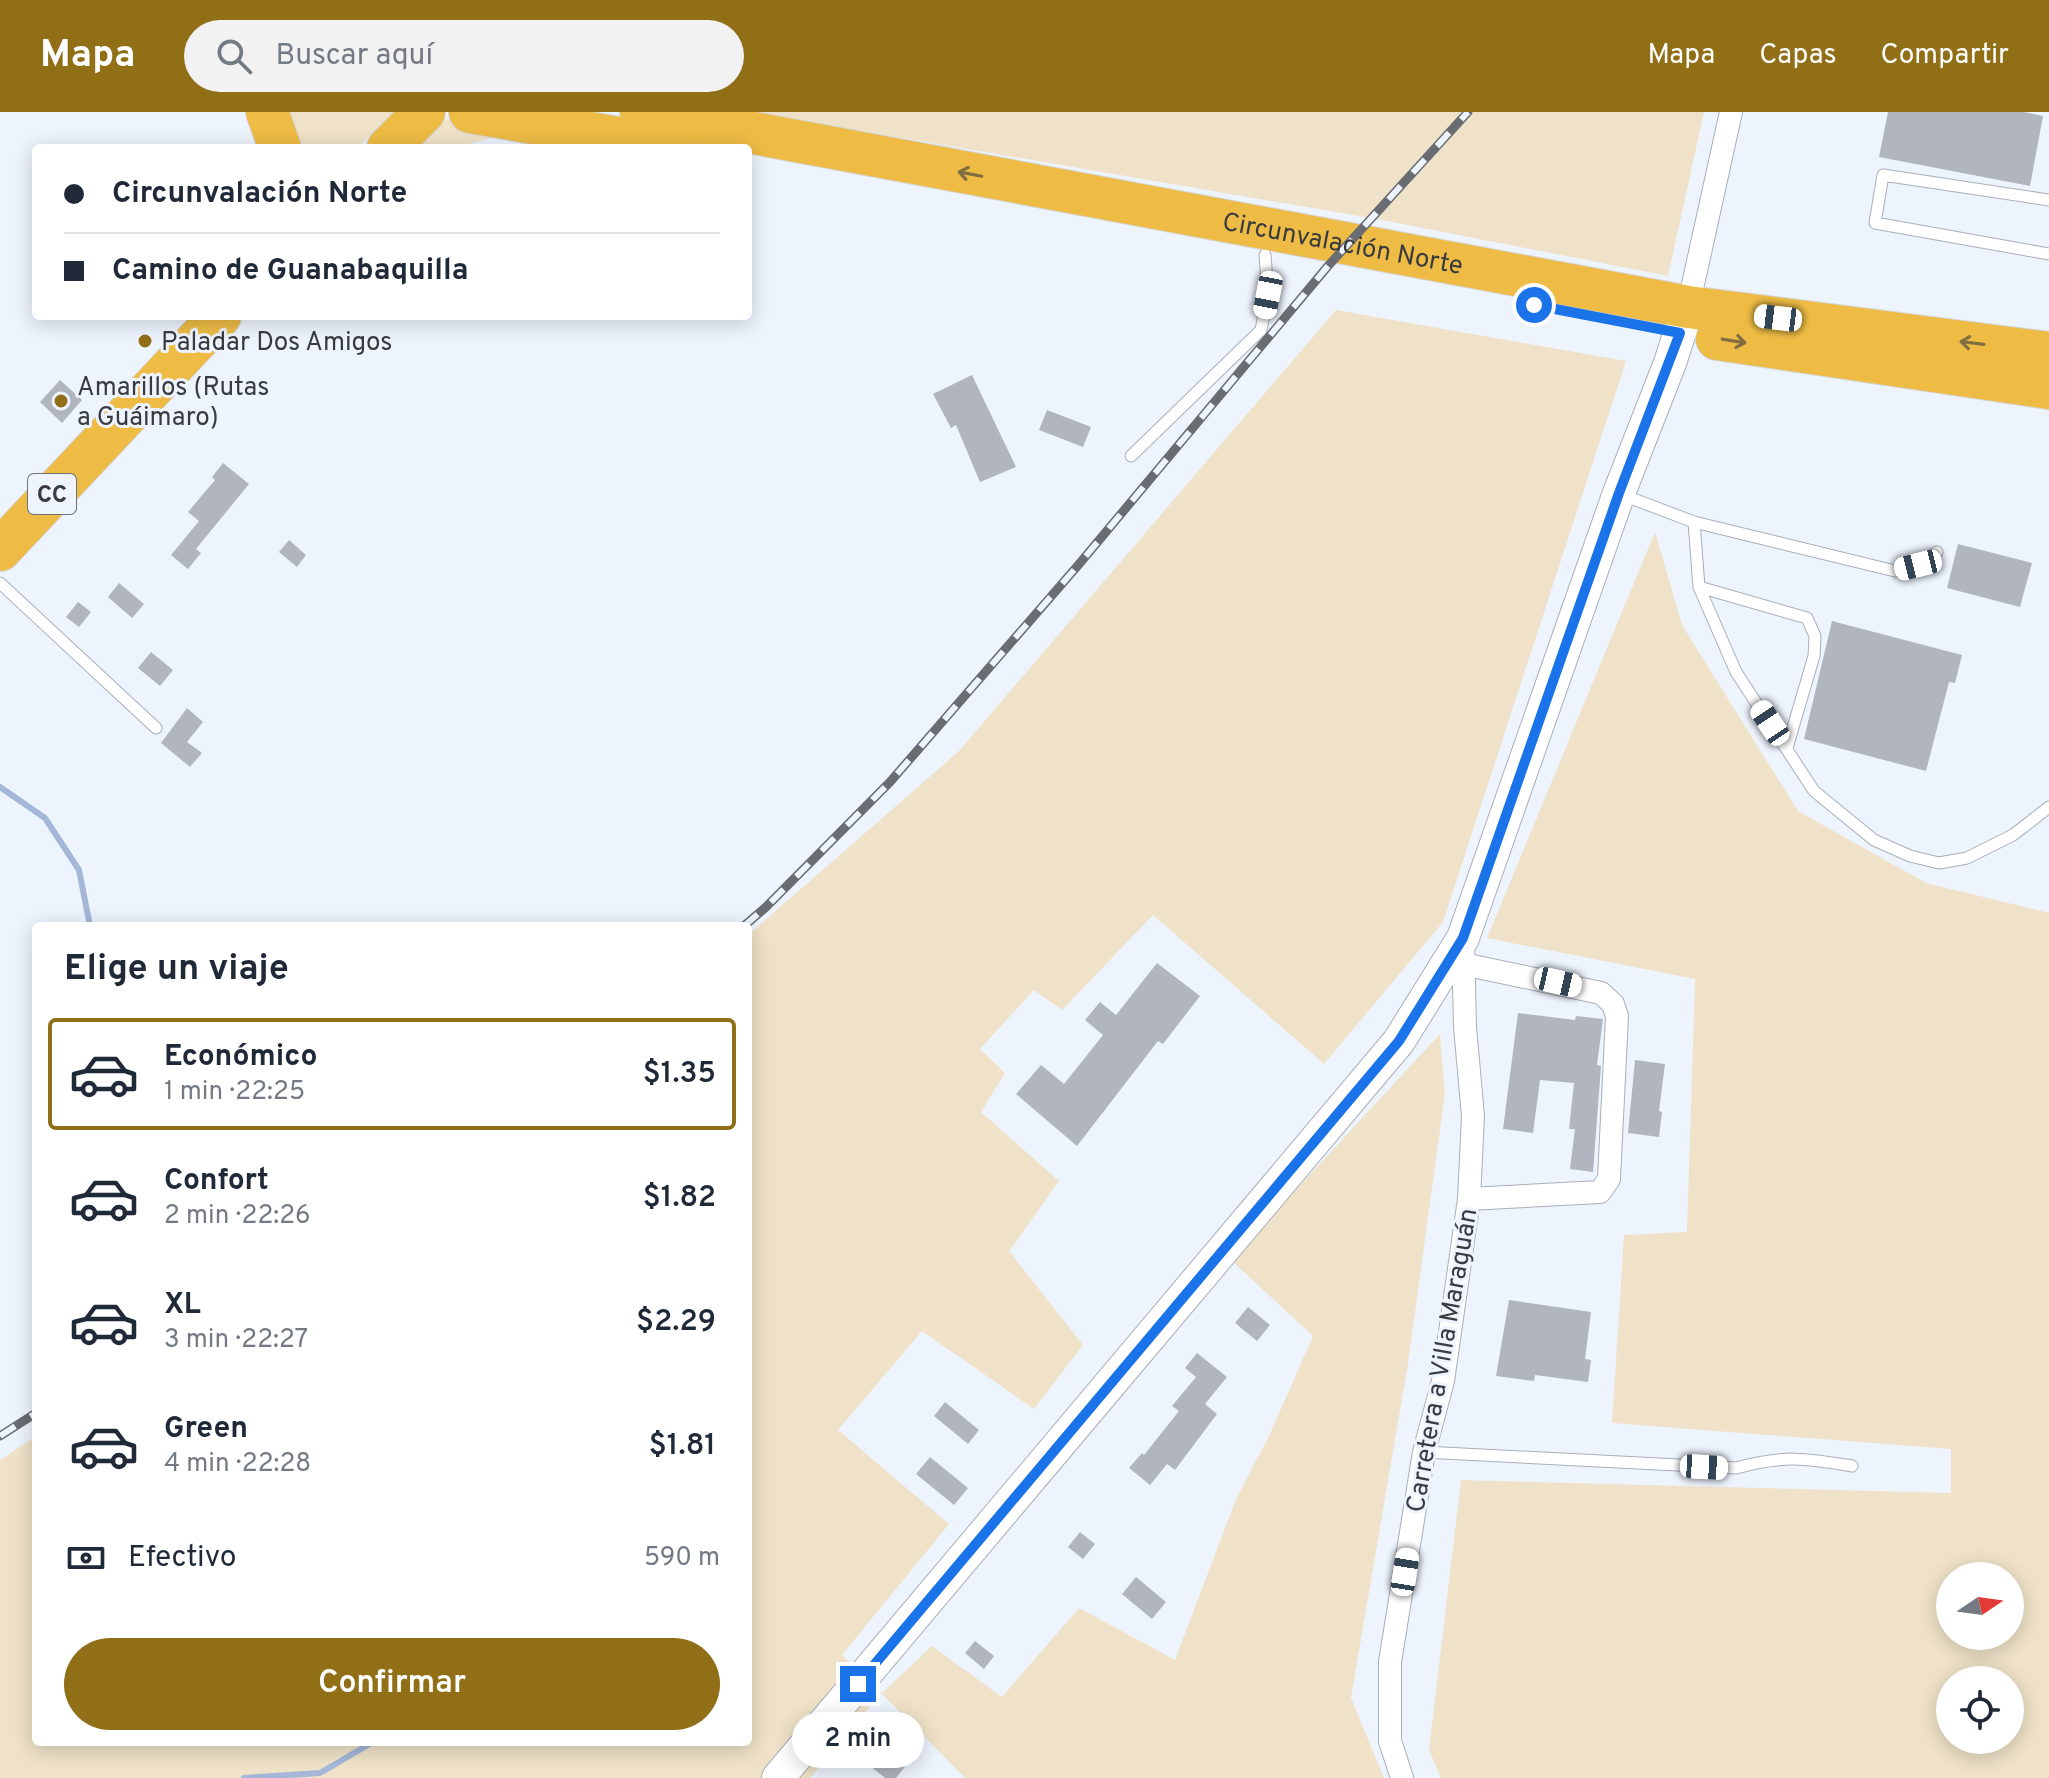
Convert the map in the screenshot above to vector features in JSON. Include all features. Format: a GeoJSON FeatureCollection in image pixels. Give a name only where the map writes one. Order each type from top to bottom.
{"type":"FeatureCollection","features":[{"type":"Feature","properties":{"kind":"highway"},"geometry":{"type":"LineString","coordinates":[[267,112],[279,144]]}},
{"type":"Feature","properties":{"kind":"highway"},"geometry":{"type":"LineString","coordinates":[[392,144],[424,112]]}},
{"type":"Feature","properties":{"kind":"highway","name":"Circunvalación Norte"},"geometry":{"type":"LineString","coordinates":[[470,112],[625,124],[733,144]]}},
{"type":"Feature","properties":{"kind":"highway"},"geometry":{"type":"LineString","coordinates":[[562,144],[625,124]]}},
{"type":"Feature","properties":{"kind":"highway","name":"Circunvalación Norte"},"geometry":{"type":"LineString","coordinates":[[625,124],[667,144]]}},
{"type":"Feature","properties":{"kind":"highway","name":"Circunvalación Norte"},"geometry":{"type":"LineString","coordinates":[[752,148],[1684,320]]}},
{"type":"Feature","properties":{"kind":"highway","name":"Circunvalación Norte"},"geometry":{"type":"LineString","coordinates":[[752,162],[1265,255],[2049,378]]}},
{"type":"Feature","properties":{"kind":"highway","name":"CC"},"geometry":{"type":"LineString","coordinates":[[0,550],[216,320]]}},
{"type":"Feature","properties":{"kind":"street"},"geometry":{"type":"LineString","coordinates":[[778,1778],[1399,1041],[1463,951],[1619,493],[1684,320],[1731,112]]}},
{"type":"Feature","properties":{"kind":"street"},"geometry":{"type":"LineString","coordinates":[[1463,951],[1536,977],[1601,993],[1613,1004],[1617,1016],[1609,1179],[1600,1192],[1469,1199]]}},
{"type":"Feature","properties":{"kind":"street","name":"Carretera a Villa Maraguán"},"geometry":{"type":"LineString","coordinates":[[1402,1778],[1390,1741],[1390,1662],[1424,1452],[1443,1381],[1469,1199],[1473,1116],[1463,951]]}},
{"type":"Feature","properties":{"kind":"lane"},"geometry":{"type":"LineString","coordinates":[[2049,200],[1883,175],[1875,223],[2049,254]]}},
{"type":"Feature","properties":{"kind":"lane"},"geometry":{"type":"LineString","coordinates":[[1131,456],[1261,330],[1268,295],[1265,255]]}},
{"type":"Feature","properties":{"kind":"lane"},"geometry":{"type":"LineString","coordinates":[[1619,493],[1694,522],[1895,571],[1918,565],[1937,552]]}},
{"type":"Feature","properties":{"kind":"lane"},"geometry":{"type":"LineString","coordinates":[[1694,522],[1699,587],[1736,672],[1814,791],[1874,840],[1910,856],[1939,863],[1967,858],[2013,835],[2049,807]]}},
{"type":"Feature","properties":{"kind":"lane"},"geometry":{"type":"LineString","coordinates":[[0,583],[156,728]]}},
{"type":"Feature","properties":{"kind":"lane"},"geometry":{"type":"LineString","coordinates":[[1699,587],[1807,618],[1815,636],[1814,656],[1787,748]]}},
{"type":"Feature","properties":{"kind":"lane"},"geometry":{"type":"LineString","coordinates":[[1424,1452],[1736,1468],[1771,1459],[1807,1459],[1852,1466]]}},
{"type":"Feature","properties":{"kind":"shaded area"},"geometry":{"type":"Polygon","coordinates":[[[282,112],[393,112],[362,144],[293,144],[282,112]]]}},
{"type":"Feature","properties":{"kind":"shaded area"},"geometry":{"type":"Polygon","coordinates":[[[751,112],[1704,112],[1668,276],[1382,220],[751,112]]]}},
{"type":"Feature","properties":{"kind":"shaded area"},"geometry":{"type":"Polygon","coordinates":[[[434,117],[519,131],[469,144],[407,144],[434,117]]]}},
{"type":"Feature","properties":{"kind":"shaded area"},"geometry":{"type":"Polygon","coordinates":[[[1336,310],[1626,361],[1443,922],[1324,1064],[1153,915],[1062,1010],[1034,990],[980,1049],[1005,1073],[981,1112],[1059,1181],[1009,1251],[1083,1345],[1034,1409],[922,1331],[838,1430],[949,1524],[842,1655],[882,1693],[932,1646],[1002,1697],[1079,1608],[1175,1660],[1236,1499],[1269,1436],[1313,1336],[1231,1260],[1440,1034],[1445,1094],[1408,1363],[1351,1698],[1384,1778],[965,1778],[881,1693],[810,1778],[0,1778],[0,1460],[32,1439],[32,1746],[752,1746],[752,932],[958,752],[1336,310]]]}},
{"type":"Feature","properties":{"kind":"shaded area"},"geometry":{"type":"Polygon","coordinates":[[[1655,532],[1682,625],[1798,811],[1926,883],[2049,913],[2049,1778],[1441,1778],[1429,1750],[1461,1480],[1951,1493],[1951,1449],[1612,1423],[1624,1235],[1687,1232],[1695,979],[1487,938],[1655,532]]]}},
{"type":"Feature","properties":{"kind":"building"},"geometry":{"type":"Polygon","coordinates":[[[1888,112],[2024,112],[2043,116],[2030,186],[1879,157],[1888,112]]]}},
{"type":"Feature","properties":{"kind":"building"},"geometry":{"type":"Polygon","coordinates":[[[972,375],[1016,467],[980,482],[956,425],[951,428],[933,394],[972,375]]]}},
{"type":"Feature","properties":{"kind":"building","name":"Amarillos (Rutas a Guáimaro)"},"geometry":{"type":"Polygon","coordinates":[[[60,380],[82,400],[62,423],[40,402],[60,380]]]}},
{"type":"Feature","properties":{"kind":"building"},"geometry":{"type":"Polygon","coordinates":[[[1047,410],[1091,427],[1083,447],[1039,430],[1047,410]]]}},
{"type":"Feature","properties":{"kind":"building"},"geometry":{"type":"Polygon","coordinates":[[[223,463],[249,484],[196,549],[201,553],[188,569],[171,555],[199,521],[188,512],[215,480],[212,477],[223,463]]]}},
{"type":"Feature","properties":{"kind":"building"},"geometry":{"type":"Polygon","coordinates":[[[289,540],[306,555],[297,567],[279,552],[289,540]]]}},
{"type":"Feature","properties":{"kind":"building"},"geometry":{"type":"Polygon","coordinates":[[[1958,544],[2032,563],[2020,607],[1947,588],[1958,544]]]}},
{"type":"Feature","properties":{"kind":"building"},"geometry":{"type":"Polygon","coordinates":[[[119,583],[144,604],[132,618],[108,597],[119,583]]]}},
{"type":"Feature","properties":{"kind":"building"},"geometry":{"type":"Polygon","coordinates":[[[78,602],[91,612],[79,627],[66,617],[78,602]]]}},
{"type":"Feature","properties":{"kind":"building"},"geometry":{"type":"Polygon","coordinates":[[[1832,621],[1962,655],[1955,683],[1949,682],[1926,771],[1804,739],[1832,621]]]}},
{"type":"Feature","properties":{"kind":"building"},"geometry":{"type":"Polygon","coordinates":[[[151,652],[173,670],[160,686],[138,668],[151,652]]]}},
{"type":"Feature","properties":{"kind":"building"},"geometry":{"type":"Polygon","coordinates":[[[187,708],[203,722],[187,742],[202,753],[190,767],[161,743],[187,708]]]}},
{"type":"Feature","properties":{"kind":"building"},"geometry":{"type":"Polygon","coordinates":[[[1157,963],[1200,996],[1163,1044],[1158,1041],[1077,1146],[1016,1094],[1041,1065],[1064,1084],[1103,1035],[1085,1020],[1100,1002],[1116,1015],[1157,963]]]}},
{"type":"Feature","properties":{"kind":"building"},"geometry":{"type":"Polygon","coordinates":[[[1518,1013],[1575,1020],[1576,1016],[1603,1019],[1597,1065],[1601,1066],[1593,1172],[1570,1169],[1575,1129],[1569,1129],[1574,1083],[1540,1080],[1533,1133],[1503,1129],[1518,1013]]]}},
{"type":"Feature","properties":{"kind":"building"},"geometry":{"type":"Polygon","coordinates":[[[1635,1060],[1665,1064],[1659,1137],[1628,1133],[1635,1060]]]}},
{"type":"Feature","properties":{"kind":"building"},"geometry":{"type":"Polygon","coordinates":[[[1509,1300],[1591,1312],[1585,1359],[1591,1360],[1588,1382],[1535,1375],[1534,1381],[1496,1376],[1509,1300]]]}},
{"type":"Feature","properties":{"kind":"building"},"geometry":{"type":"Polygon","coordinates":[[[1248,1307],[1270,1325],[1257,1341],[1235,1323],[1248,1307]]]}},
{"type":"Feature","properties":{"kind":"building"},"geometry":{"type":"Polygon","coordinates":[[[1197,1353],[1227,1377],[1205,1404],[1217,1414],[1175,1470],[1167,1464],[1150,1485],[1129,1468],[1142,1453],[1144,1455],[1179,1411],[1172,1406],[1196,1377],[1185,1368],[1197,1353]]]}},
{"type":"Feature","properties":{"kind":"building"},"geometry":{"type":"Polygon","coordinates":[[[945,1402],[979,1430],[968,1444],[934,1416],[945,1402]]]}},
{"type":"Feature","properties":{"kind":"building"},"geometry":{"type":"Polygon","coordinates":[[[930,1457],[968,1488],[954,1505],[916,1474],[930,1457]]]}},
{"type":"Feature","properties":{"kind":"building"},"geometry":{"type":"Polygon","coordinates":[[[1080,1532],[1095,1544],[1083,1559],[1068,1547],[1080,1532]]]}},
{"type":"Feature","properties":{"kind":"building"},"geometry":{"type":"Polygon","coordinates":[[[1136,1577],[1166,1602],[1152,1619],[1122,1594],[1136,1577]]]}},
{"type":"Feature","properties":{"kind":"building"},"geometry":{"type":"Polygon","coordinates":[[[975,1641],[994,1656],[984,1669],[965,1653],[975,1641]]]}},
{"type":"Feature","properties":{"kind":"building"},"geometry":{"type":"Polygon","coordinates":[[[879,1742],[907,1764],[896,1778],[885,1778],[864,1761],[879,1742]]]}},
{"type":"Feature","properties":{"kind":"waterway"},"geometry":{"type":"LineString","coordinates":[[0,787],[45,818],[79,870],[89,922]]}},
{"type":"Feature","properties":{"kind":"waterway"},"geometry":{"type":"LineString","coordinates":[[244,1778],[320,1773],[366,1746]]}},
{"type":"Feature","properties":{"kind":"railway"},"geometry":{"type":"LineString","coordinates":[[749,922],[890,782],[1080,563],[1328,266],[1468,112]]}},
{"type":"Feature","properties":{"kind":"railway"},"geometry":{"type":"LineString","coordinates":[[0,1436],[32,1416]]}},
{"type":"Feature","properties":{"kind":"place","name":"Paladar Dos Amigos"},"geometry":{"type":"Point","coordinates":[145,341]}},
{"type":"Feature","properties":{"kind":"place","name":"Amarillos (Rutas a Guáimaro)"},"geometry":{"type":"Point","coordinates":[61,401]}},
{"type":"Feature","properties":{"kind":"route"},"geometry":{"type":"LineString","coordinates":[[858,1684],[1399,1041],[1463,938],[1619,493],[1680,333],[1534,305]]}}]}
